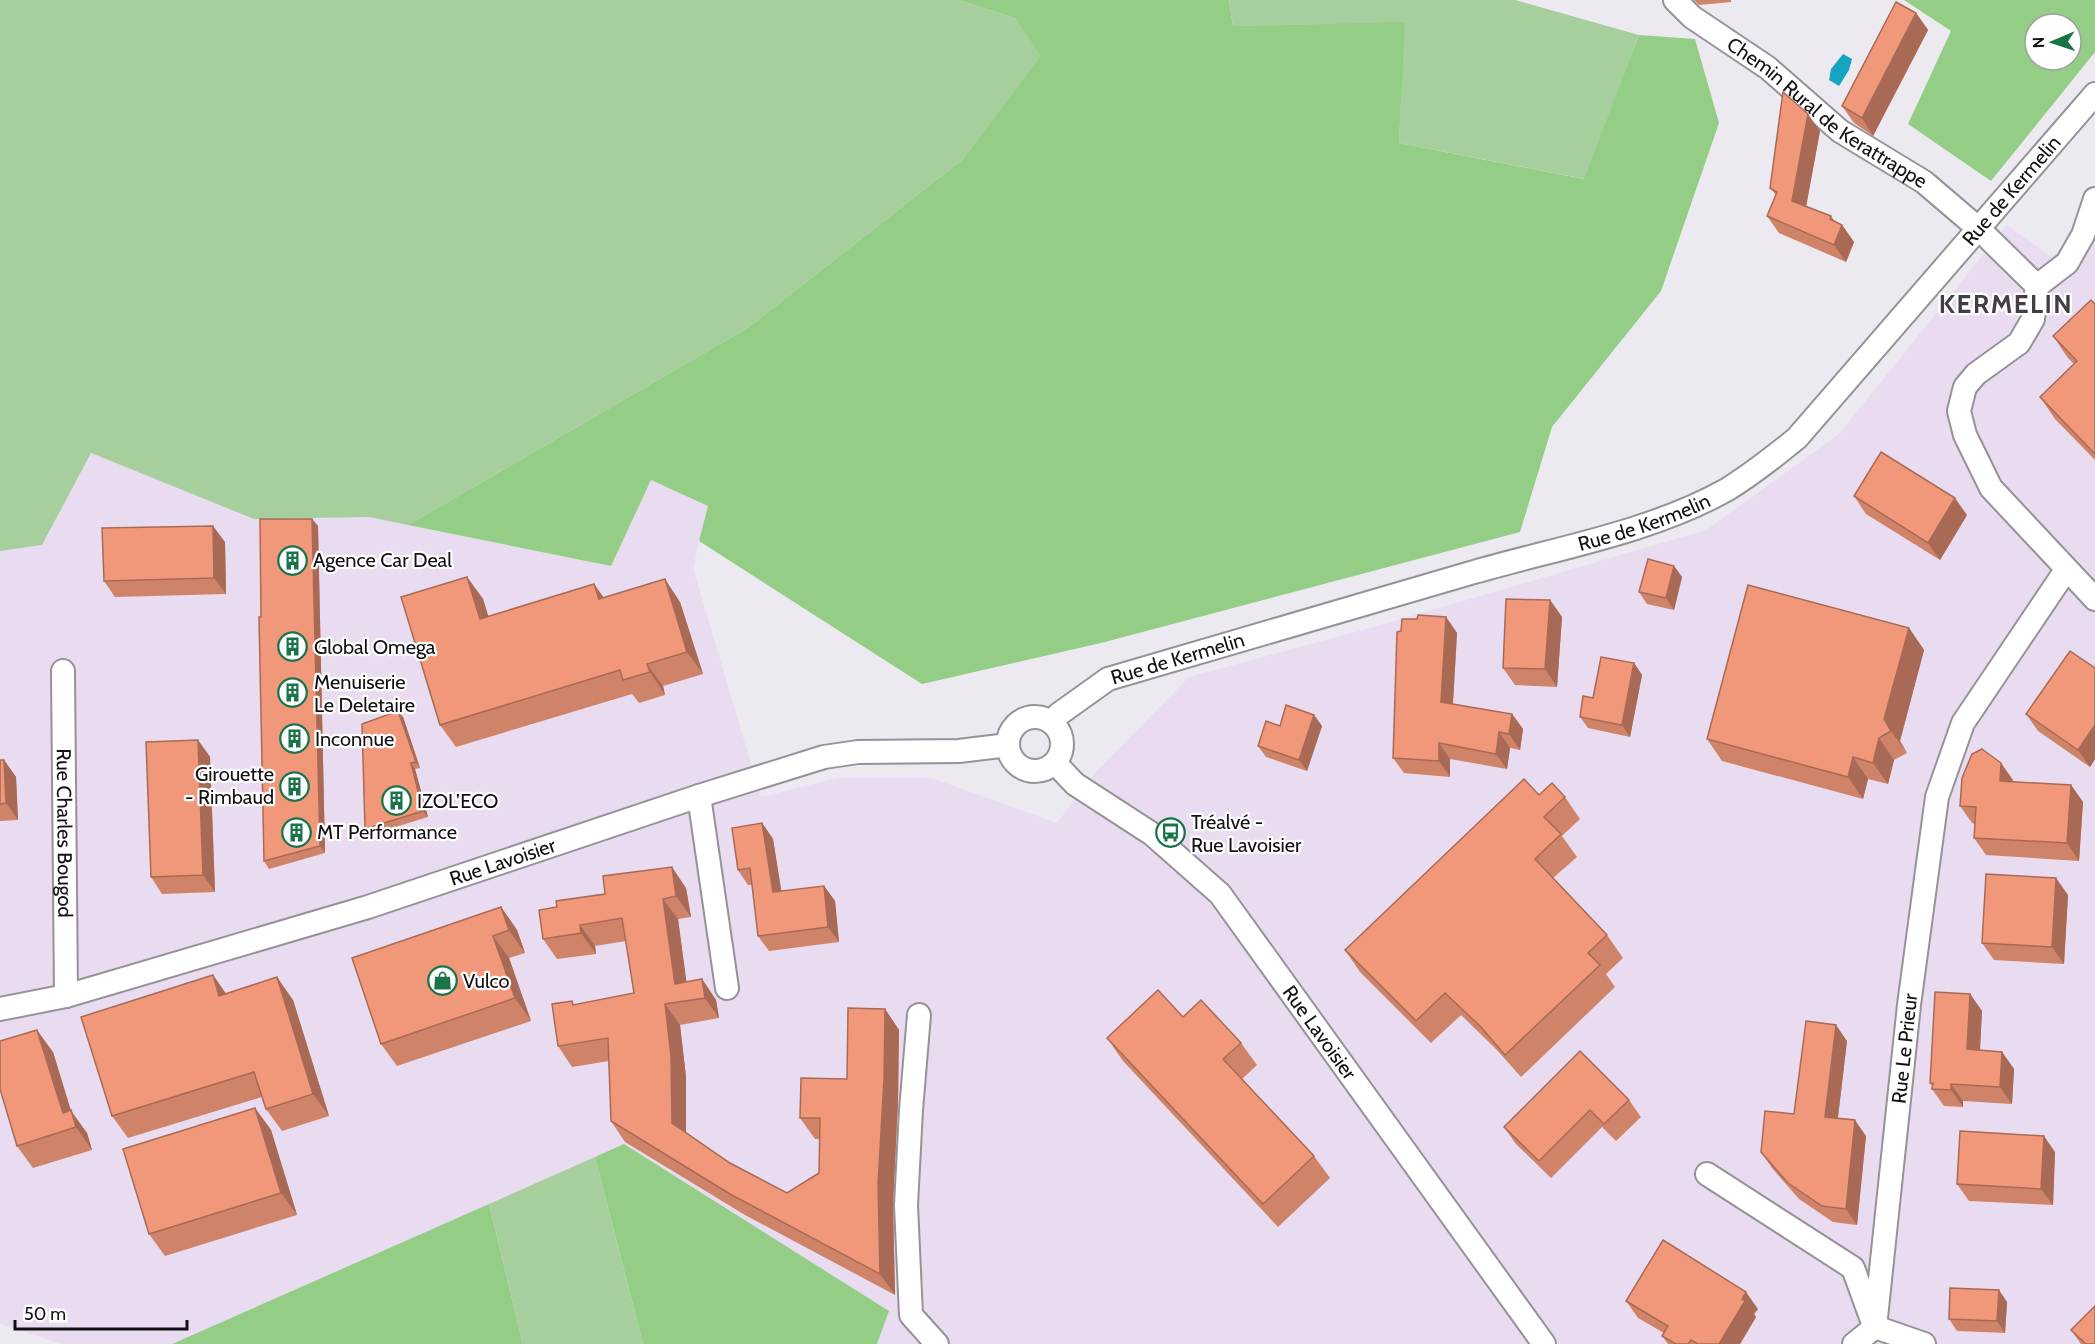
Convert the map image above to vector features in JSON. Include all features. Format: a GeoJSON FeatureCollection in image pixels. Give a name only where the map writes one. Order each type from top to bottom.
{"type":"FeatureCollection","features":[{"type":"Feature","properties":{"kind":"street","name":"Chemin Rural de Kerattrappe"},"geometry":{"type":"LineString","coordinates":[[1675,0],[1692,17],[1768,68],[1840,131],[1924,182],[1979,229],[2037,286]]}},
{"type":"Feature","properties":{"kind":"street","name":"Rue de Kermelin"},"geometry":{"type":"LineString","coordinates":[[1051,722],[1108,679],[1476,571],[1599,539],[1692,507],[1728,488],[1766,463],[1797,438],[2095,94]]}},
{"type":"Feature","properties":{"kind":"street"},"geometry":{"type":"LineString","coordinates":[[2095,199],[2083,235],[2067,262],[2037,286],[2033,319],[2019,343],[1976,374],[1965,387],[1959,411],[1965,435],[1991,488],[2095,599]]}},
{"type":"Feature","properties":{"kind":"street","name":"Rue Le Prieur"},"geometry":{"type":"LineString","coordinates":[[1875,1327],[1909,1005],[1937,797],[1963,723],[2066,570]]}},
{"type":"Feature","properties":{"kind":"street","name":"Rue Charles Bougod"},"geometry":{"type":"LineString","coordinates":[[63,671],[66,996]]}},
{"type":"Feature","properties":{"kind":"street"},"geometry":{"type":"LineString","coordinates":[[1039,717],[1051,722],[1061,735],[1062,745],[1055,763],[1047,769],[1037,771],[1027,770],[1014,761],[1008,745],[1013,728],[1029,718],[1039,717]]}},
{"type":"Feature","properties":{"kind":"street","name":"Rue Lavoisier"},"geometry":{"type":"LineString","coordinates":[[0,1009],[66,996],[368,907],[699,796],[824,758],[858,752],[959,752],[1008,745]]}},
{"type":"Feature","properties":{"kind":"street","name":"Rue Lavoisier"},"geometry":{"type":"LineString","coordinates":[[1055,763],[1075,784],[1152,834],[1220,894],[1544,1344]]}},
{"type":"Feature","properties":{"kind":"street"},"geometry":{"type":"LineString","coordinates":[[699,796],[727,988]]}},
{"type":"Feature","properties":{"kind":"street"},"geometry":{"type":"LineString","coordinates":[[919,1015],[906,1205],[911,1315],[936,1344]]}},
{"type":"Feature","properties":{"kind":"street"},"geometry":{"type":"LineString","coordinates":[[1707,1174],[1852,1268],[1875,1327],[1924,1344]]}},
{"type":"Feature","properties":{"kind":"street"},"geometry":{"type":"LineString","coordinates":[[1854,1344],[1875,1327]]}},
{"type":"Feature","properties":{"kind":"shaded area"},"geometry":{"type":"Polygon","coordinates":[[[2007,225],[2050,256],[2095,236],[2095,1344],[877,1344],[889,1311],[624,1145],[172,1344],[62,1344],[0,1324],[0,551],[42,545],[91,453],[254,519],[369,517],[610,566],[651,480],[708,506],[693,568],[761,797],[837,778],[932,778],[1057,823],[1095,773],[1189,677],[1374,627],[1706,530],[1839,434],[2007,225]]]}},
{"type":"Feature","properties":{"kind":"green space"},"geometry":{"type":"Polygon","coordinates":[[[0,0],[958,0],[1015,18],[1042,56],[963,159],[749,327],[408,525],[369,517],[254,519],[91,453],[42,545],[0,551],[0,0]]]}},
{"type":"Feature","properties":{"kind":"green space"},"geometry":{"type":"Polygon","coordinates":[[[958,0],[1229,0],[1233,26],[1405,22],[1399,143],[1584,179],[1639,35],[1695,39],[1719,123],[1661,291],[1552,427],[1520,532],[1101,643],[922,684],[699,541],[708,506],[651,480],[611,566],[408,525],[749,327],[963,159],[1041,56],[1015,18],[958,0]]]}},
{"type":"Feature","properties":{"kind":"green space"},"geometry":{"type":"Polygon","coordinates":[[[1229,0],[1515,0],[1639,35],[1585,179],[1399,143],[1404,23],[1233,26],[1229,0]]]}},
{"type":"Feature","properties":{"kind":"green space"},"geometry":{"type":"Polygon","coordinates":[[[1904,0],[2095,0],[2095,52],[2083,67],[2083,12],[2023,12],[2023,72],[2079,72],[1991,181],[1908,124],[1951,31],[1904,0]]]}},
{"type":"Feature","properties":{"kind":"green space"},"geometry":{"type":"Polygon","coordinates":[[[624,1144],[889,1311],[877,1344],[643,1344],[595,1157],[624,1144]]]}},
{"type":"Feature","properties":{"kind":"green space"},"geometry":{"type":"Polygon","coordinates":[[[595,1157],[643,1344],[523,1344],[489,1204],[595,1157]]]}},
{"type":"Feature","properties":{"kind":"green space"},"geometry":{"type":"Polygon","coordinates":[[[489,1204],[523,1344],[172,1344],[489,1204]]]}},
{"type":"Feature","properties":{"kind":"water"},"geometry":{"type":"Polygon","coordinates":[[[1843,54],[1852,59],[1849,70],[1839,86],[1829,80],[1831,69],[1843,54]]]}},
{"type":"Feature","properties":{"kind":"building"},"geometry":{"type":"Polygon","coordinates":[[[1896,2],[1916,13],[1862,118],[1842,106],[1896,2]]]}},
{"type":"Feature","properties":{"kind":"building"},"geometry":{"type":"Polygon","coordinates":[[[1783,92],[1808,114],[1792,201],[1831,216],[1830,219],[1842,225],[1834,245],[1767,216],[1777,192],[1770,188],[1783,92]]]}},
{"type":"Feature","properties":{"kind":"building"},"geometry":{"type":"Polygon","coordinates":[[[2091,300],[2095,304],[2095,454],[2040,397],[2077,361],[2053,336],[2091,300]]]}},
{"type":"Feature","properties":{"kind":"building"},"geometry":{"type":"Polygon","coordinates":[[[1881,452],[1955,498],[1928,543],[1854,496],[1881,452]]]}},
{"type":"Feature","properties":{"kind":"building"},"geometry":{"type":"Polygon","coordinates":[[[260,519],[312,519],[320,846],[264,861],[259,617],[261,617],[260,519]]]}},
{"type":"Feature","properties":{"kind":"building"},"geometry":{"type":"Polygon","coordinates":[[[213,526],[214,578],[104,581],[102,528],[213,526]]]}},
{"type":"Feature","properties":{"kind":"building"},"geometry":{"type":"Polygon","coordinates":[[[1648,559],[1674,566],[1666,598],[1639,592],[1648,559]]]}},
{"type":"Feature","properties":{"kind":"building"},"geometry":{"type":"Polygon","coordinates":[[[467,577],[480,619],[594,584],[599,599],[665,579],[687,652],[647,664],[650,672],[623,680],[620,670],[440,725],[401,597],[467,577]]]}},
{"type":"Feature","properties":{"kind":"building"},"geometry":{"type":"Polygon","coordinates":[[[1748,585],[1909,628],[1884,719],[1891,731],[1879,738],[1873,763],[1853,757],[1848,777],[1707,739],[1748,585]]]}},
{"type":"Feature","properties":{"kind":"building"},"geometry":{"type":"Polygon","coordinates":[[[1506,599],[1550,600],[1545,669],[1503,668],[1506,599]]]}},
{"type":"Feature","properties":{"kind":"building"},"geometry":{"type":"Polygon","coordinates":[[[1418,615],[1446,617],[1441,702],[1512,714],[1509,734],[1499,732],[1496,754],[1439,743],[1439,761],[1393,758],[1397,632],[1401,631],[1402,619],[1417,619],[1418,615]]]}},
{"type":"Feature","properties":{"kind":"building"},"geometry":{"type":"Polygon","coordinates":[[[2070,651],[2095,668],[2095,725],[2078,750],[2026,714],[2070,651]]]}},
{"type":"Feature","properties":{"kind":"building"},"geometry":{"type":"Polygon","coordinates":[[[1601,657],[1634,663],[1622,725],[1580,717],[1583,696],[1593,698],[1601,657]]]}},
{"type":"Feature","properties":{"kind":"building"},"geometry":{"type":"Polygon","coordinates":[[[1286,705],[1314,715],[1299,760],[1258,746],[1266,721],[1280,726],[1286,705]]]}},
{"type":"Feature","properties":{"kind":"building"},"geometry":{"type":"Polygon","coordinates":[[[398,711],[416,762],[411,763],[423,811],[365,829],[362,724],[398,711]]]}},
{"type":"Feature","properties":{"kind":"building"},"geometry":{"type":"Polygon","coordinates":[[[198,740],[203,875],[151,877],[146,742],[198,740]]]}},
{"type":"Feature","properties":{"kind":"building"},"geometry":{"type":"Polygon","coordinates":[[[1982,749],[2001,763],[2000,781],[2071,785],[2067,843],[1974,838],[1976,807],[1960,806],[1962,778],[1972,754],[1982,749]]]}},
{"type":"Feature","properties":{"kind":"building"},"geometry":{"type":"Polygon","coordinates":[[[0,760],[4,760],[6,803],[0,804],[0,760]]]}},
{"type":"Feature","properties":{"kind":"building"},"geometry":{"type":"Polygon","coordinates":[[[1524,779],[1539,795],[1552,783],[1565,797],[1544,817],[1561,834],[1535,859],[1607,935],[1588,953],[1600,965],[1505,1055],[1481,1027],[1445,993],[1416,1021],[1345,950],[1524,779]]]}},
{"type":"Feature","properties":{"kind":"building"},"geometry":{"type":"Polygon","coordinates":[[[762,823],[773,892],[824,886],[828,927],[758,936],[750,868],[738,870],[732,828],[762,823]]]}},
{"type":"Feature","properties":{"kind":"building"},"geometry":{"type":"Polygon","coordinates":[[[672,867],[676,896],[663,899],[675,984],[702,979],[705,998],[665,1004],[671,1056],[672,1123],[730,1163],[787,1193],[819,1173],[820,1118],[800,1118],[801,1078],[847,1079],[848,1008],[885,1009],[884,1080],[878,1184],[880,1274],[730,1194],[611,1121],[608,1038],[558,1046],[552,1004],[572,1001],[573,1005],[634,993],[622,918],[580,925],[581,933],[543,939],[539,910],[557,907],[556,901],[605,894],[603,876],[672,867]]]}},
{"type":"Feature","properties":{"kind":"building"},"geometry":{"type":"Polygon","coordinates":[[[1986,874],[2056,878],[2052,947],[1982,943],[1986,874]]]}},
{"type":"Feature","properties":{"kind":"building"},"geometry":{"type":"Polygon","coordinates":[[[501,907],[509,930],[493,936],[515,998],[381,1044],[352,958],[501,907]]]}},
{"type":"Feature","properties":{"kind":"building"},"geometry":{"type":"Polygon","coordinates":[[[213,975],[219,996],[277,977],[313,1094],[266,1109],[254,1072],[112,1116],[81,1017],[213,975]]]}},
{"type":"Feature","properties":{"kind":"building"},"geometry":{"type":"Polygon","coordinates":[[[1158,990],[1183,1017],[1201,1000],[1241,1043],[1223,1059],[1314,1156],[1263,1204],[1107,1038],[1158,990]]]}},
{"type":"Feature","properties":{"kind":"building"},"geometry":{"type":"Polygon","coordinates":[[[1935,992],[1970,994],[1967,1049],[2002,1052],[2000,1087],[1951,1084],[1951,1090],[1932,1089],[1933,1083],[1930,1083],[1935,992]]]}},
{"type":"Feature","properties":{"kind":"building"},"geometry":{"type":"Polygon","coordinates":[[[1806,1021],[1836,1025],[1825,1117],[1855,1120],[1846,1209],[1822,1206],[1788,1183],[1761,1152],[1765,1111],[1794,1114],[1806,1021]]]}},
{"type":"Feature","properties":{"kind":"building"},"geometry":{"type":"Polygon","coordinates":[[[37,1030],[63,1113],[71,1110],[76,1127],[17,1146],[0,1089],[0,1041],[37,1030]]]}},
{"type":"Feature","properties":{"kind":"building"},"geometry":{"type":"Polygon","coordinates":[[[1580,1051],[1629,1100],[1604,1124],[1590,1110],[1539,1161],[1504,1127],[1580,1051]]]}},
{"type":"Feature","properties":{"kind":"building"},"geometry":{"type":"Polygon","coordinates":[[[255,1108],[281,1193],[149,1234],[123,1149],[255,1108]]]}},
{"type":"Feature","properties":{"kind":"building"},"geometry":{"type":"Polygon","coordinates":[[[1960,1131],[2044,1136],[2041,1189],[1957,1184],[1960,1131]]]}},
{"type":"Feature","properties":{"kind":"building"},"geometry":{"type":"Polygon","coordinates":[[[1663,1240],[1746,1292],[1742,1299],[1745,1301],[1719,1344],[1698,1344],[1691,1340],[1688,1344],[1676,1344],[1662,1336],[1668,1326],[1626,1301],[1663,1240]]]}},
{"type":"Feature","properties":{"kind":"building"},"geometry":{"type":"Polygon","coordinates":[[[1950,1288],[1999,1290],[1997,1321],[1949,1319],[1950,1288]]]}},
{"type":"Feature","properties":{"kind":"building"},"geometry":{"type":"Polygon","coordinates":[[[2095,1306],[2095,1344],[2086,1344],[2071,1330],[2095,1306]]]}},
{"type":"Feature","properties":{"kind":"place","name":"Agence Car Deal"},"geometry":{"type":"Point","coordinates":[292,560]}},
{"type":"Feature","properties":{"kind":"place","name":"Global Omega"},"geometry":{"type":"Point","coordinates":[293,647]}},
{"type":"Feature","properties":{"kind":"place","name":"Menuiserie Le Deletaire"},"geometry":{"type":"Point","coordinates":[293,693]}},
{"type":"Feature","properties":{"kind":"place","name":"Inconnue"},"geometry":{"type":"Point","coordinates":[294,739]}},
{"type":"Feature","properties":{"kind":"place","name":"Girouette - Rimbaud"},"geometry":{"type":"Point","coordinates":[295,786]}},
{"type":"Feature","properties":{"kind":"place","name":"IZOL’ECO"},"geometry":{"type":"Point","coordinates":[396,801]}},
{"type":"Feature","properties":{"kind":"place","name":"MT Performance"},"geometry":{"type":"Point","coordinates":[296,832]}},
{"type":"Feature","properties":{"kind":"place","name":"Tréalvé - Rue Lavoisier"},"geometry":{"type":"Point","coordinates":[1170,833]}},
{"type":"Feature","properties":{"kind":"place","name":"Vulco"},"geometry":{"type":"Point","coordinates":[442,981]}},
{"type":"Feature","properties":{"kind":"district","name":"KERMELIN"},"geometry":{"type":"Point","coordinates":[2006,304]}}]}
